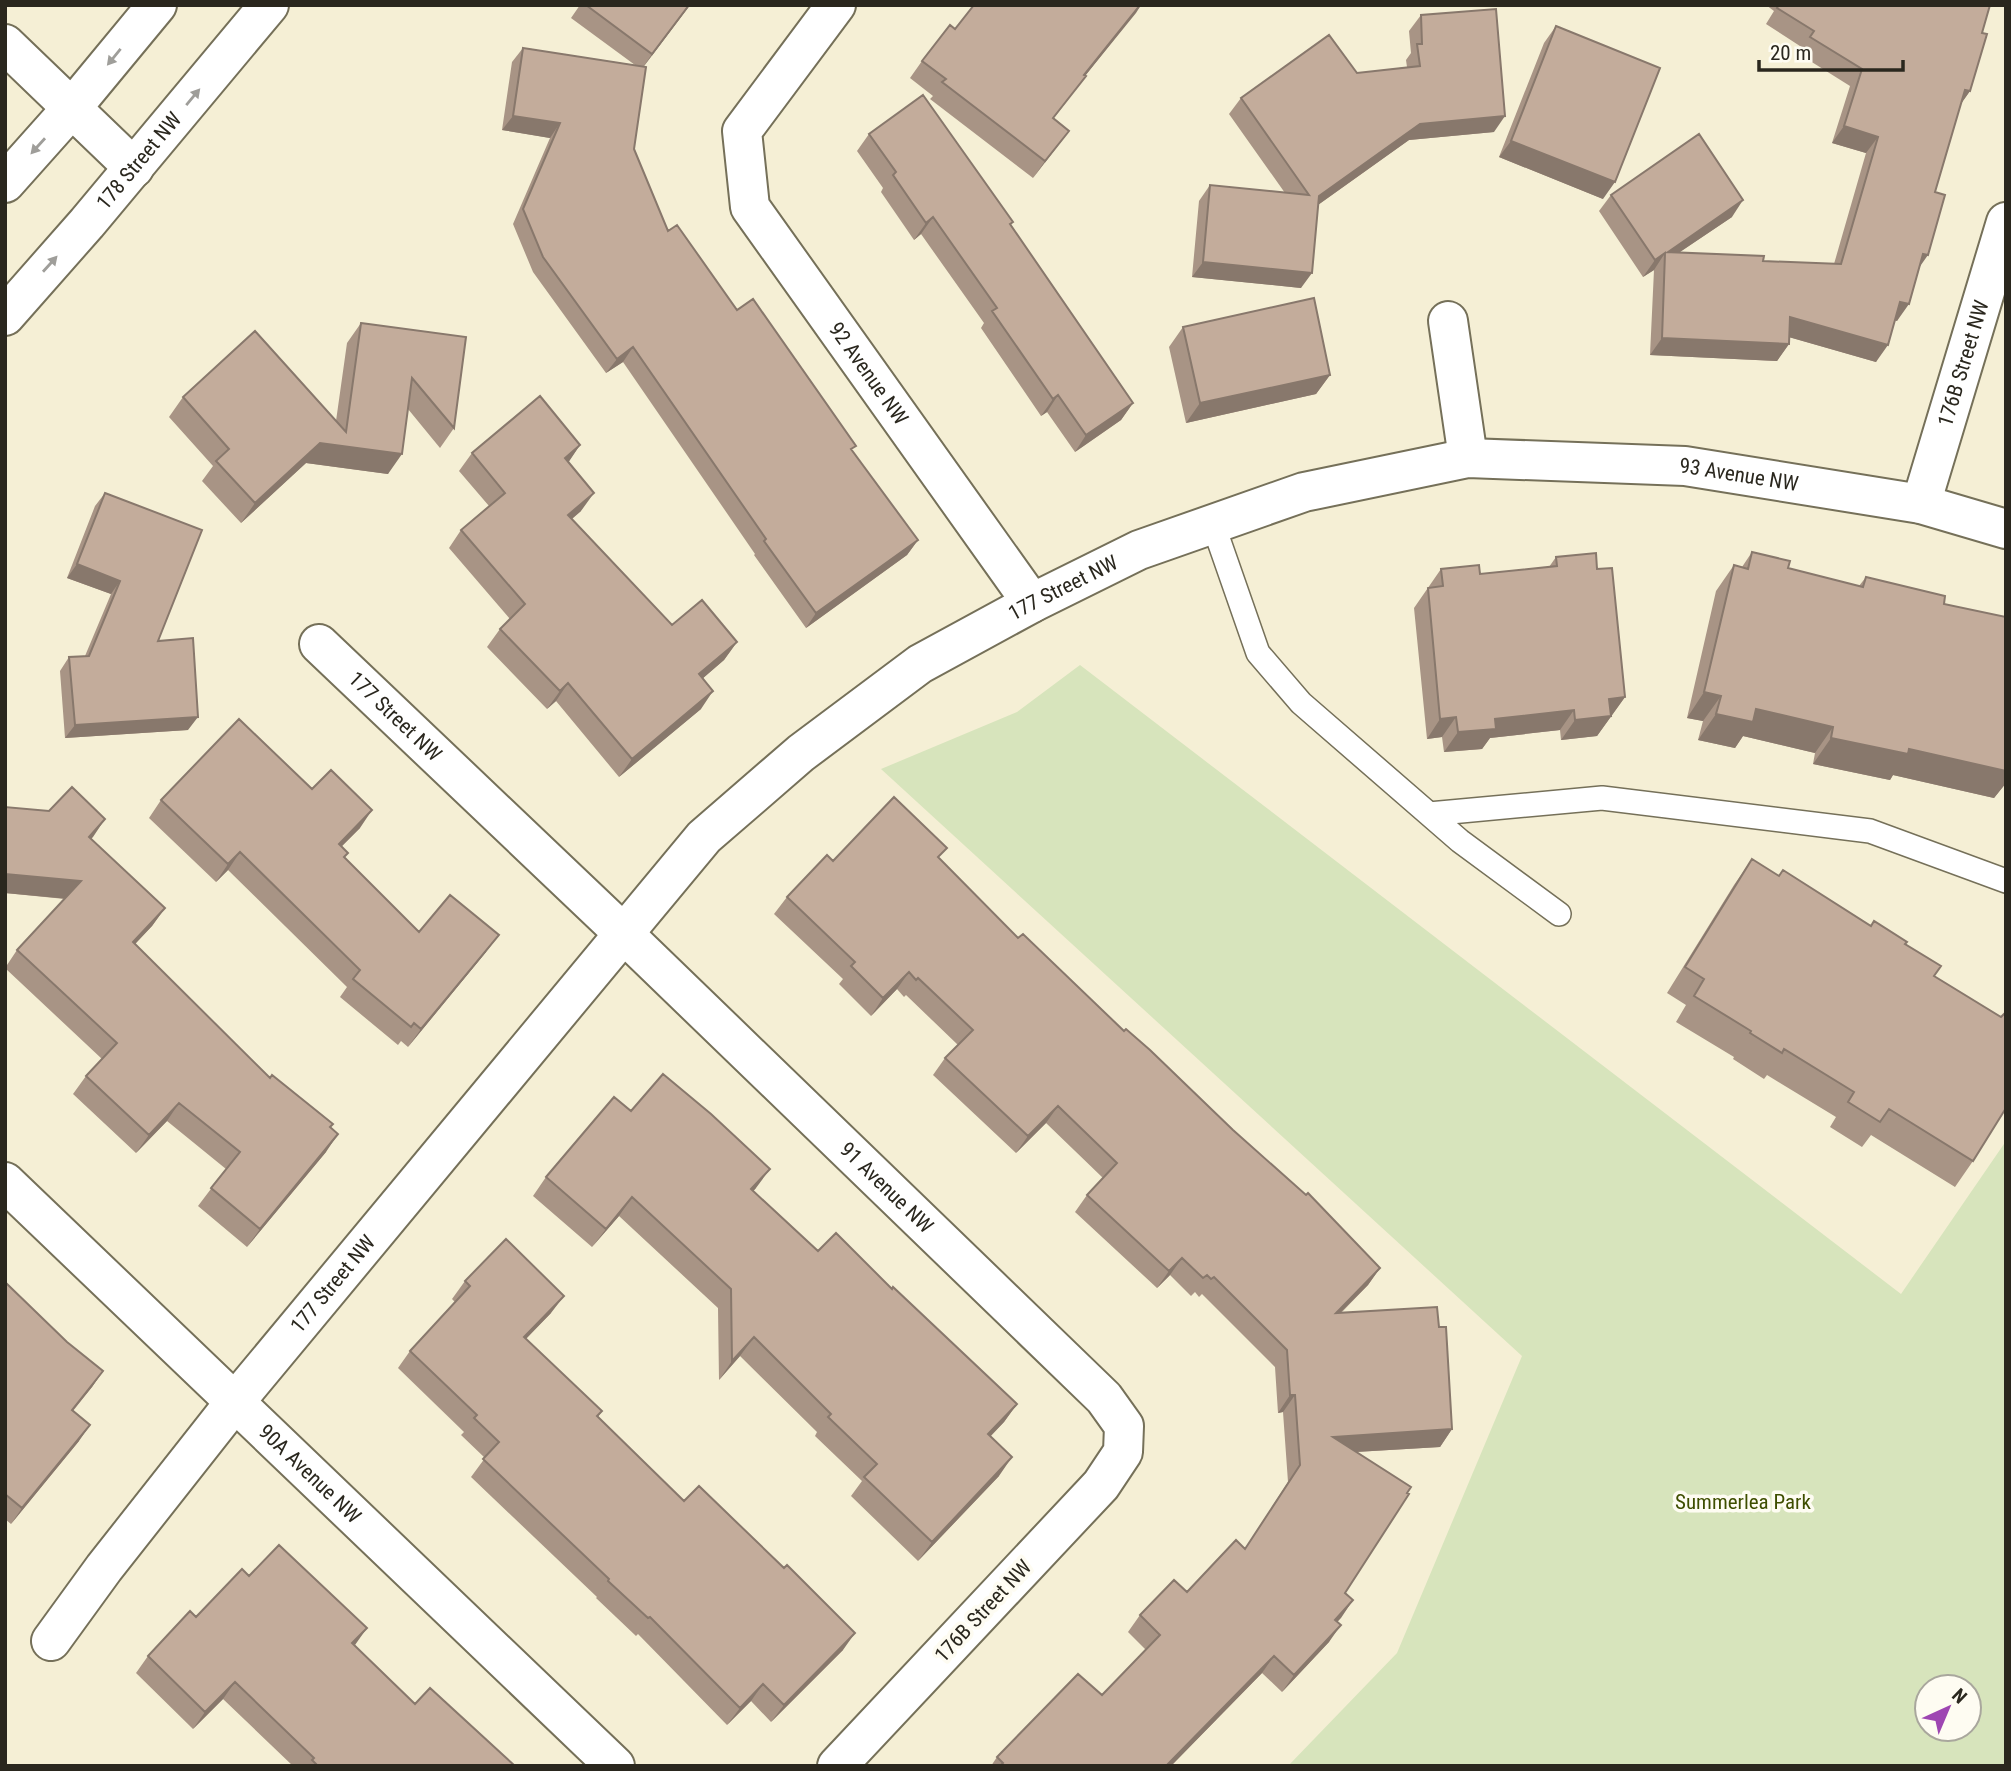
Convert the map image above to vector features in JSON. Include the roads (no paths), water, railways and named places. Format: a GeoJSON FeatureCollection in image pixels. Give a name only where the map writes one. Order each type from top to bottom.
{"type":"FeatureCollection","features":[{"type":"Feature","properties":{"kind":"street"},"geometry":{"type":"LineString","coordinates":[[5,183],[71,110],[157,5]]}},
{"type":"Feature","properties":{"kind":"street","name":"178 Street NW"},"geometry":{"type":"LineString","coordinates":[[5,316],[134,168],[270,5]]}},
{"type":"Feature","properties":{"kind":"street","name":"92 Avenue NW"},"geometry":{"type":"LineString","coordinates":[[836,5],[742,131],[750,207],[1032,603]]}},
{"type":"Feature","properties":{"kind":"street"},"geometry":{"type":"LineString","coordinates":[[5,44],[134,168]]}},
{"type":"Feature","properties":{"kind":"street","name":"176B Street NW"},"geometry":{"type":"LineString","coordinates":[[1921,504],[2006,222]]}},
{"type":"Feature","properties":{"kind":"street"},"geometry":{"type":"LineString","coordinates":[[1448,321],[1468,457]]}},
{"type":"Feature","properties":{"kind":"street","name":"177 Street NW"},"geometry":{"type":"LineString","coordinates":[[51,1641],[104,1568],[234,1403],[704,837],[801,753],[920,664],[1032,603],[1139,550],[1304,492],[1468,457]]}},
{"type":"Feature","properties":{"kind":"street","name":"93 Avenue NW"},"geometry":{"type":"LineString","coordinates":[[1468,457],[1685,466],[1921,504],[2006,529]]}},
{"type":"Feature","properties":{"kind":"street","name":"177 Street NW"},"geometry":{"type":"LineString","coordinates":[[319,644],[624,934]]}},
{"type":"Feature","properties":{"kind":"street","name":"91 Avenue NW"},"geometry":{"type":"LineString","coordinates":[[624,934],[1104,1398],[1124,1426],[1123,1452]]}},
{"type":"Feature","properties":{"kind":"street","name":"90A Avenue NW"},"geometry":{"type":"LineString","coordinates":[[5,1182],[615,1766]]}},
{"type":"Feature","properties":{"kind":"street","name":"176B Street NW"},"geometry":{"type":"LineString","coordinates":[[837,1766],[1101,1485],[1123,1452]]}},
{"type":"Feature","properties":{"kind":"lane"},"geometry":{"type":"LineString","coordinates":[[1213,524],[1258,653],[1301,703],[1460,841],[1559,914]]}},
{"type":"Feature","properties":{"kind":"lane"},"geometry":{"type":"LineString","coordinates":[[1429,814],[1602,798],[1870,831],[2006,881]]}},
{"type":"Feature","properties":{"kind":"park label","name":"Summerlea Park"},"geometry":{"type":"Point","coordinates":[1743,1502]}}]}
